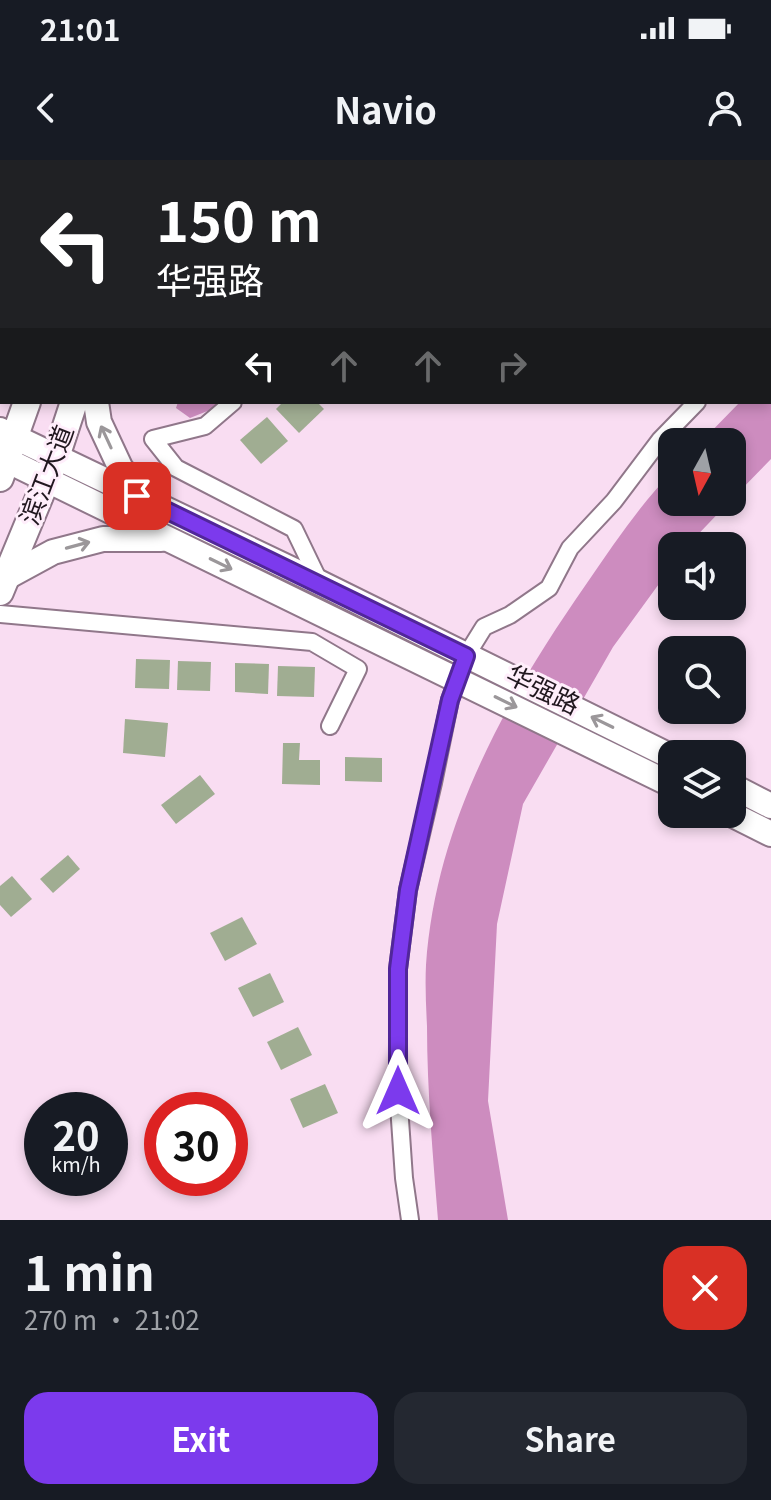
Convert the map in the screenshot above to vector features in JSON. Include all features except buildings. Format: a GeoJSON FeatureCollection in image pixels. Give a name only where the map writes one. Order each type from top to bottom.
{"type":"FeatureCollection","features":[{"type":"Feature","properties":{"kind":"main road","name":"滨江大道"},"geometry":{"type":"LineString","coordinates":[[4,452],[26,404]]}},
{"type":"Feature","properties":{"kind":"main road","name":"滨江大道"},"geometry":{"type":"LineString","coordinates":[[4,585],[52,468],[73,404]]}},
{"type":"Feature","properties":{"kind":"main road"},"geometry":{"type":"LineString","coordinates":[[96,404],[99,422],[121,469],[164,509]]}},
{"type":"Feature","properties":{"kind":"main road","name":"华强路"},"geometry":{"type":"LineString","coordinates":[[4,452],[164,509],[320,583],[658,777]]}},
{"type":"Feature","properties":{"kind":"main road","name":"华强路"},"geometry":{"type":"LineString","coordinates":[[52,468],[169,539],[658,751]]}},
{"type":"Feature","properties":{"kind":"main road"},"geometry":{"type":"LineString","coordinates":[[4,585],[53,552],[103,539],[169,539]]}},
{"type":"Feature","properties":{"kind":"main road"},"geometry":{"type":"LineString","coordinates":[[746,793],[771,806]]}},
{"type":"Feature","properties":{"kind":"main road"},"geometry":{"type":"LineString","coordinates":[[746,822],[771,834]]}},
{"type":"Feature","properties":{"kind":"street"},"geometry":{"type":"LineString","coordinates":[[231,404],[205,426],[153,439],[176,468],[294,529],[320,583]]}},
{"type":"Feature","properties":{"kind":"street"},"geometry":{"type":"LineString","coordinates":[[410,1220],[398,1091],[398,969],[408,890],[450,700],[462,667],[484,627],[510,615],[549,588],[570,548],[614,501],[660,440],[695,404]]}},
{"type":"Feature","properties":{"kind":"street"},"geometry":{"type":"LineString","coordinates":[[0,614],[312,642],[358,669],[330,726]]}},
{"type":"Feature","properties":{"kind":"shaded area"},"geometry":{"type":"Polygon","coordinates":[[[177,404],[220,404],[190,418],[176,408],[177,404]]]}},
{"type":"Feature","properties":{"kind":"shaded area"},"geometry":{"type":"Polygon","coordinates":[[[738,404],[771,404],[771,459],[746,485],[746,428],[715,428],[738,404]]]}},
{"type":"Feature","properties":{"kind":"shaded area"},"geometry":{"type":"Polygon","coordinates":[[[658,488],[658,516],[716,516],[700,532],[658,532],[658,585],[613,647],[523,804],[497,924],[488,1101],[508,1220],[438,1220],[429,1099],[426,973],[433,912],[444,861],[480,764],[504,717],[558,627],[658,488]]]}},
{"type":"Feature","properties":{"kind":"route"},"geometry":{"type":"LineString","coordinates":[[137,496],[466,656],[450,700],[408,890],[398,969],[398,1091]]}}]}
